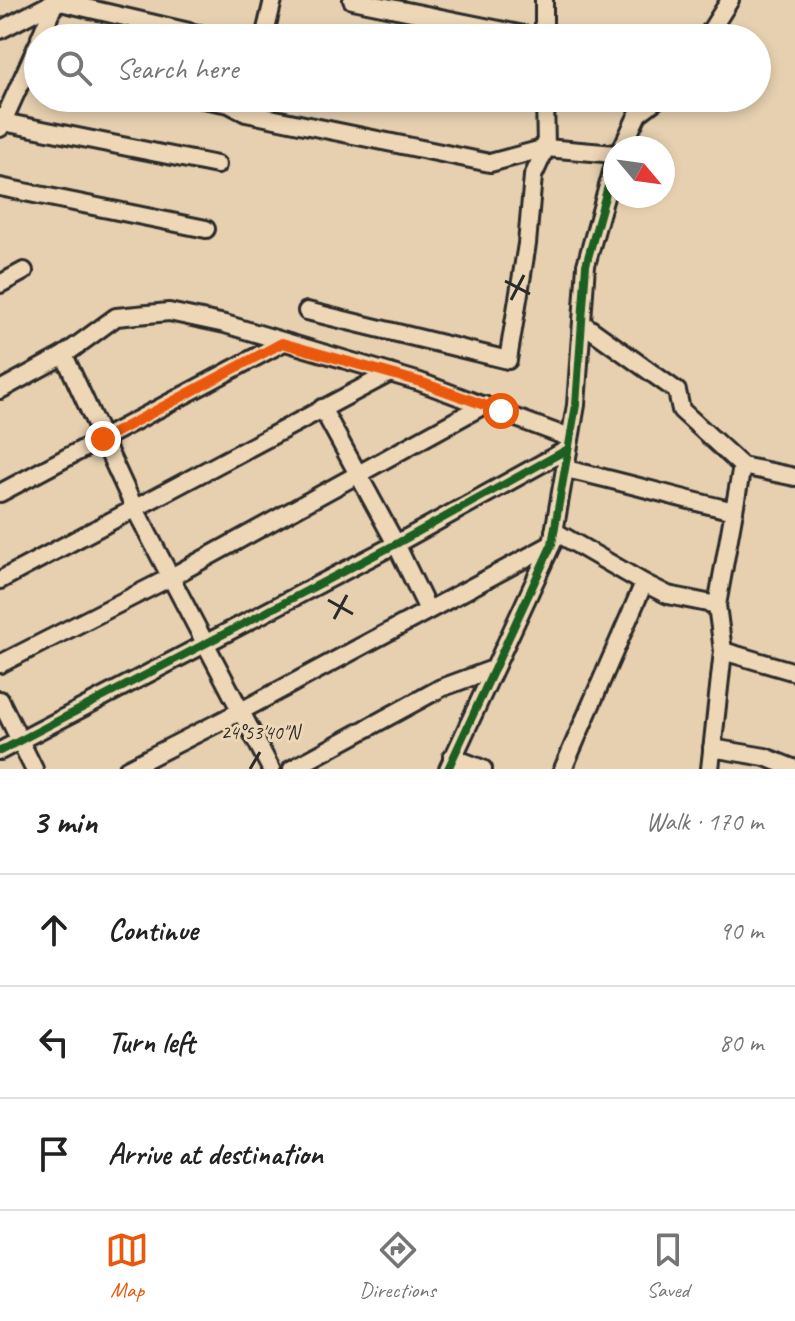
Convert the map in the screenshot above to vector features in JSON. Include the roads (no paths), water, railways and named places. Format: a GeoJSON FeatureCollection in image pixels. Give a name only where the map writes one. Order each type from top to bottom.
{"type":"FeatureCollection","features":[{"type":"Feature","properties":{"kind":"street"},"geometry":{"type":"LineString","coordinates":[[46,24],[56,0]]}},
{"type":"Feature","properties":{"kind":"street"},"geometry":{"type":"LineString","coordinates":[[0,30],[56,0],[156,24]]}},
{"type":"Feature","properties":{"kind":"street"},"geometry":{"type":"LineString","coordinates":[[267,24],[273,0]]}},
{"type":"Feature","properties":{"kind":"street"},"geometry":{"type":"LineString","coordinates":[[352,0],[472,24]]}},
{"type":"Feature","properties":{"kind":"street"},"geometry":{"type":"LineString","coordinates":[[543,24],[544,0]]}},
{"type":"Feature","properties":{"kind":"street"},"geometry":{"type":"LineString","coordinates":[[715,24],[730,0]]}},
{"type":"Feature","properties":{"kind":"street"},"geometry":{"type":"LineString","coordinates":[[24,84],[2,125],[217,165]]}},
{"type":"Feature","properties":{"kind":"street"},"geometry":{"type":"LineString","coordinates":[[273,112],[490,163],[546,148],[603,153]]}},
{"type":"Feature","properties":{"kind":"street"},"geometry":{"type":"LineString","coordinates":[[307,311],[508,360],[527,244],[533,176],[546,148],[545,112]]}},
{"type":"Feature","properties":{"kind":"street"},"geometry":{"type":"LineString","coordinates":[[628,136],[641,112]]}},
{"type":"Feature","properties":{"kind":"street"},"geometry":{"type":"LineString","coordinates":[[0,187],[206,229]]}},
{"type":"Feature","properties":{"kind":"street"},"geometry":{"type":"LineString","coordinates":[[483,769],[450,763],[553,537],[576,405],[586,265],[603,204]]}},
{"type":"Feature","properties":{"kind":"street"},"geometry":{"type":"LineString","coordinates":[[0,284],[24,271]]}},
{"type":"Feature","properties":{"kind":"street"},"geometry":{"type":"LineString","coordinates":[[0,390],[64,355],[116,317],[169,312],[225,324],[390,373],[484,405],[569,443]]}},
{"type":"Feature","properties":{"kind":"street"},"geometry":{"type":"LineString","coordinates":[[582,323],[677,391],[681,410],[742,466],[795,477]]}},
{"type":"Feature","properties":{"kind":"street"},"geometry":{"type":"LineString","coordinates":[[0,493],[282,343]]}},
{"type":"Feature","properties":{"kind":"street"},"geometry":{"type":"LineString","coordinates":[[64,355],[134,507],[271,769]]}},
{"type":"Feature","properties":{"kind":"street"},"geometry":{"type":"LineString","coordinates":[[0,580],[390,373]]}},
{"type":"Feature","properties":{"kind":"street"},"geometry":{"type":"LineString","coordinates":[[0,664],[171,577],[484,405]]}},
{"type":"Feature","properties":{"kind":"street"},"geometry":{"type":"LineString","coordinates":[[322,408],[428,610]]}},
{"type":"Feature","properties":{"kind":"street"},"geometry":{"type":"LineString","coordinates":[[0,751],[396,544],[569,443]]}},
{"type":"Feature","properties":{"kind":"street"},"geometry":{"type":"LineString","coordinates":[[710,769],[723,651],[717,605],[742,466]]}},
{"type":"Feature","properties":{"kind":"street"},"geometry":{"type":"LineString","coordinates":[[565,469],[734,511]]}},
{"type":"Feature","properties":{"kind":"street"},"geometry":{"type":"LineString","coordinates":[[553,537],[668,595],[717,605]]}},
{"type":"Feature","properties":{"kind":"street"},"geometry":{"type":"LineString","coordinates":[[127,769],[428,610],[553,537]]}},
{"type":"Feature","properties":{"kind":"street"},"geometry":{"type":"LineString","coordinates":[[563,769],[644,583]]}},
{"type":"Feature","properties":{"kind":"street"},"geometry":{"type":"LineString","coordinates":[[723,651],[795,672]]}},
{"type":"Feature","properties":{"kind":"street"},"geometry":{"type":"LineString","coordinates":[[292,769],[441,688],[493,669]]}},
{"type":"Feature","properties":{"kind":"street"},"geometry":{"type":"LineString","coordinates":[[0,700],[34,769]]}},
{"type":"Feature","properties":{"kind":"street"},"geometry":{"type":"LineString","coordinates":[[712,748],[765,757],[795,769]]}}]}
